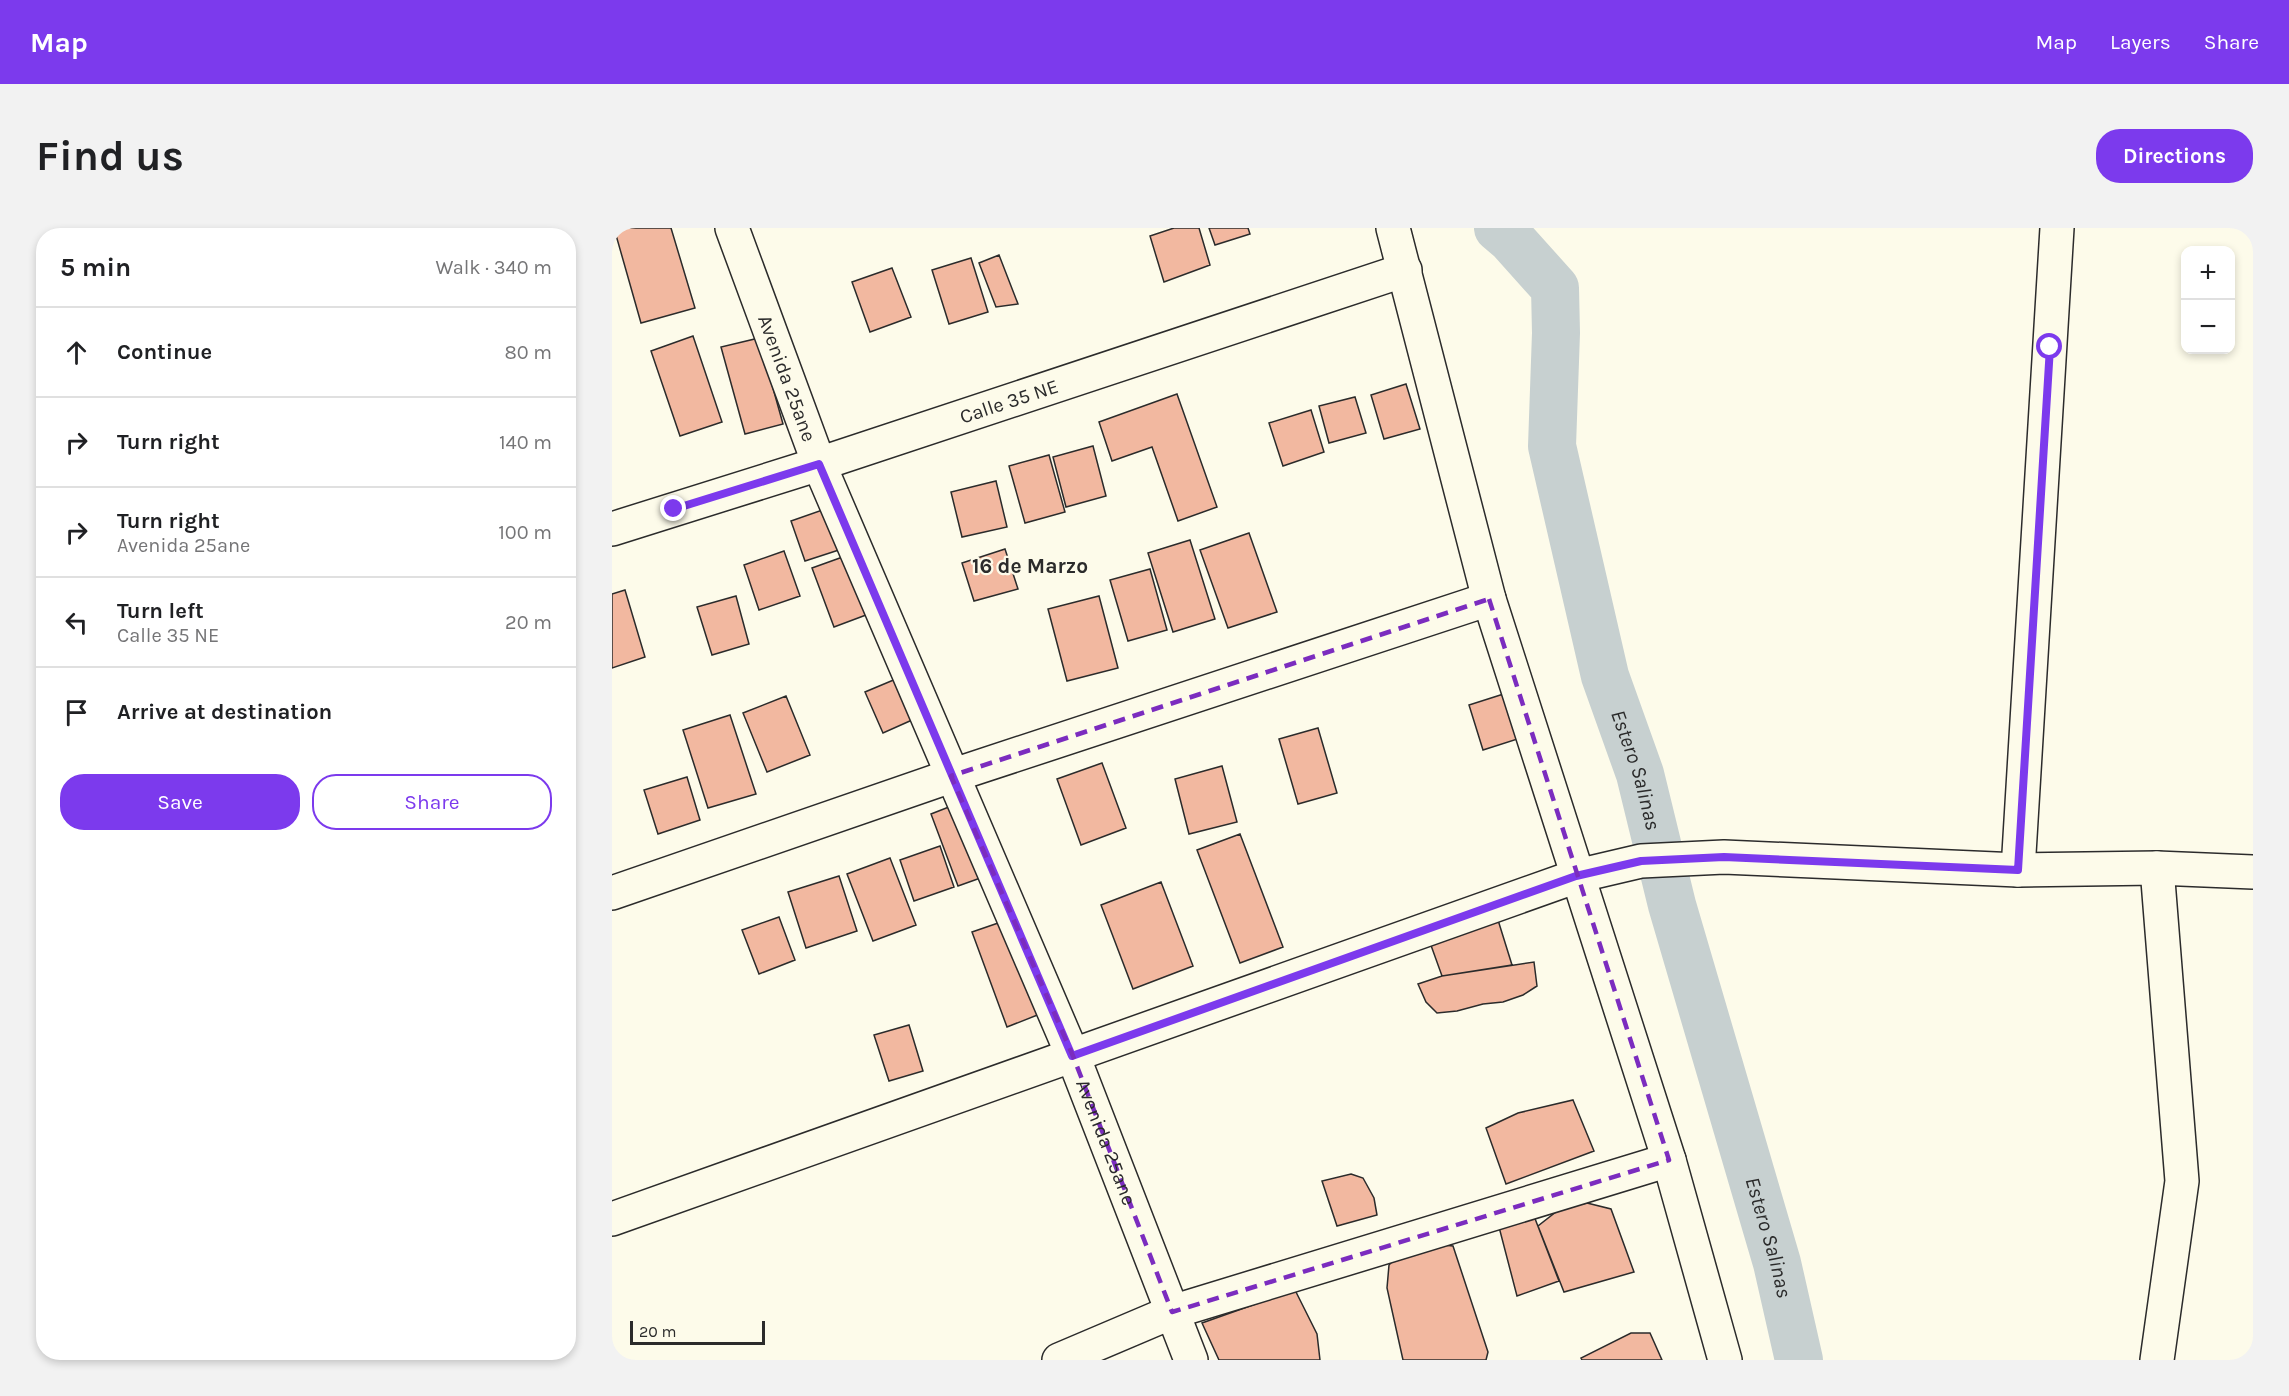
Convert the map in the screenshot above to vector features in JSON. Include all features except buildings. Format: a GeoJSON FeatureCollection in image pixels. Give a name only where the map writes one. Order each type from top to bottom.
{"type":"FeatureCollection","features":[{"type":"Feature","properties":{"kind":"street","name":"Avenida 25ane"},"geometry":{"type":"LineString","coordinates":[[732,228],[819,464],[1072,1056],[1191,1360]]}},
{"type":"Feature","properties":{"kind":"street"},"geometry":{"type":"LineString","coordinates":[[1393,228],[1489,599],[1576,876],[1670,1160],[1725,1360]]}},
{"type":"Feature","properties":{"kind":"street"},"geometry":{"type":"LineString","coordinates":[[2018,870],[2057,228]]}},
{"type":"Feature","properties":{"kind":"street","name":"Calle 35 NE"},"geometry":{"type":"LineString","coordinates":[[612,529],[819,464],[1405,270]]}},
{"type":"Feature","properties":{"kind":"street"},"geometry":{"type":"LineString","coordinates":[[612,893],[951,777],[1489,599]]}},
{"type":"Feature","properties":{"kind":"street"},"geometry":{"type":"LineString","coordinates":[[612,1220],[1576,876],[1641,861],[1724,857],[2018,870],[2157,868],[2253,872]]}},
{"type":"Feature","properties":{"kind":"street"},"geometry":{"type":"LineString","coordinates":[[2157,868],[2182,1181],[2157,1360]]}},
{"type":"Feature","properties":{"kind":"street"},"geometry":{"type":"LineString","coordinates":[[1059,1360],[1172,1312],[1670,1160]]}},
{"type":"Feature","properties":{"kind":"highlighted area"},"geometry":{"type":"Polygon","coordinates":[[[1489,599],[1669,1160],[1172,1312],[1073,1056],[951,776],[1489,599]]]}},
{"type":"Feature","properties":{"kind":"waterway","name":"Estero Salinas"},"geometry":{"type":"LineString","coordinates":[[1498,228],[1511,239],[1555,288],[1556,333],[1552,446],[1605,676],[1640,774],[1672,905],[1777,1263],[1799,1360]]}},
{"type":"Feature","properties":{"kind":"district","name":"16 de Marzo"},"geometry":{"type":"Point","coordinates":[1030,566]}},
{"type":"Feature","properties":{"kind":"route"},"geometry":{"type":"LineString","coordinates":[[674,509],[819,464],[1072,1056],[1576,876],[1641,861],[1724,857],[2018,870],[2050,347]]}}]}
